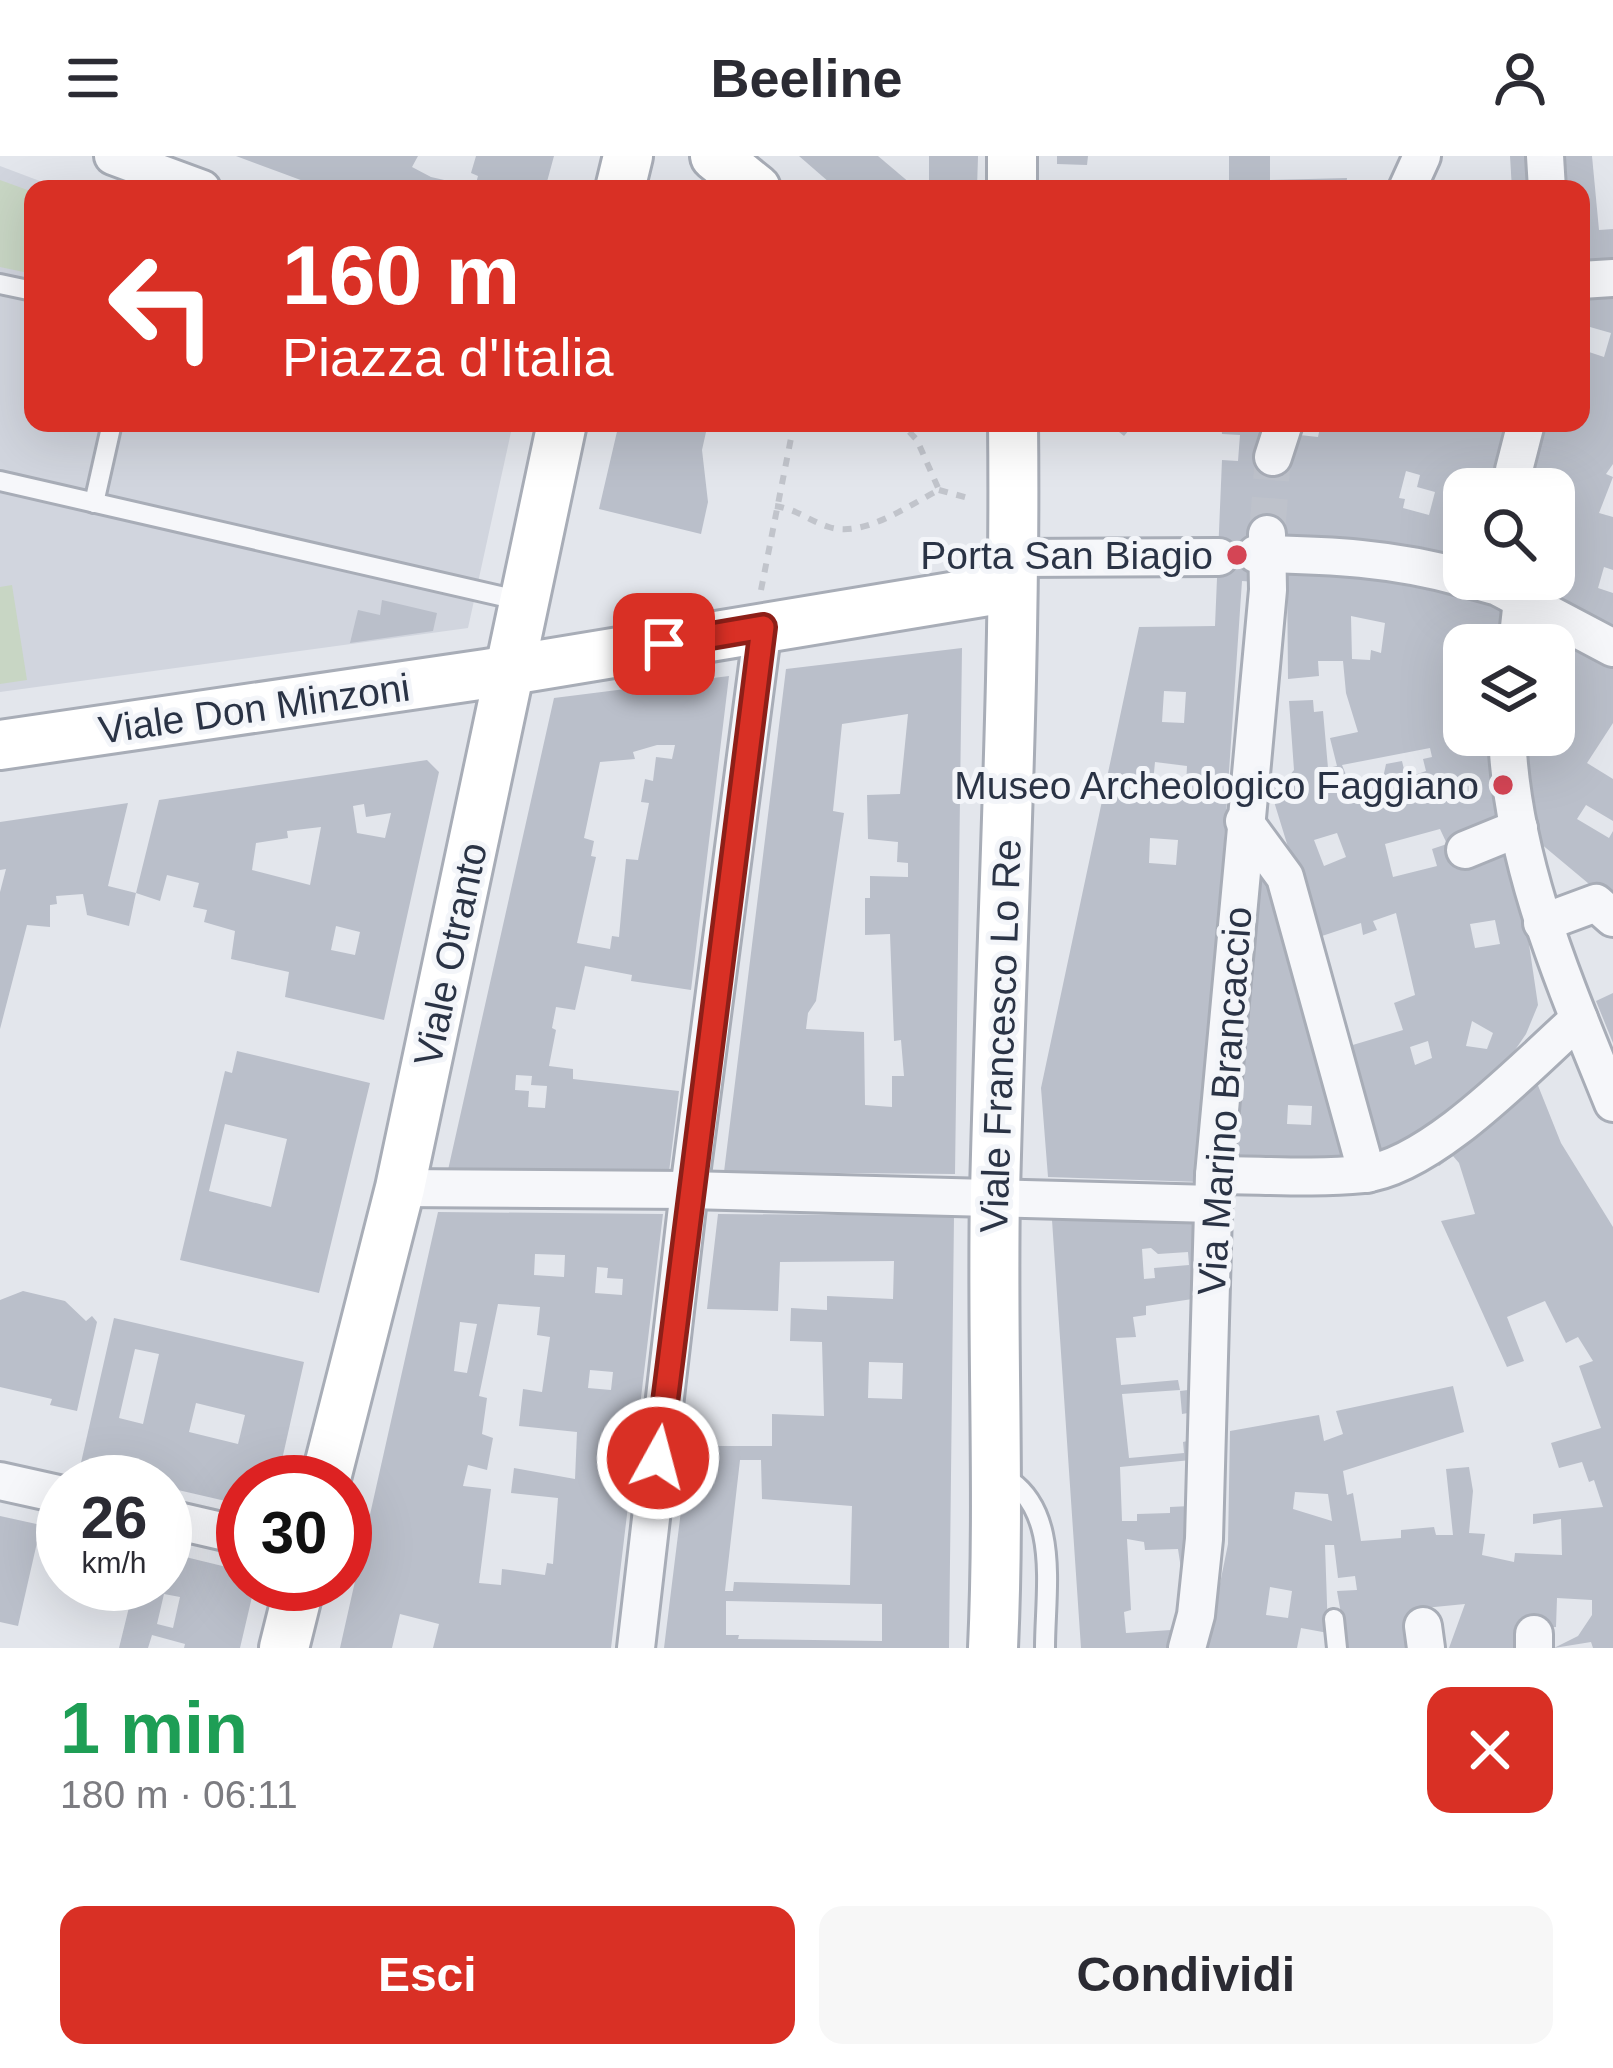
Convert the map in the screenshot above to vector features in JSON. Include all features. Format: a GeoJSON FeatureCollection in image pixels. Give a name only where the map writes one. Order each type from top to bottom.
{"type":"FeatureCollection","features":[{"type":"Feature","properties":{"kind":"street"},"geometry":{"type":"LineString","coordinates":[[113,156],[178,180]]}},
{"type":"Feature","properties":{"kind":"street"},"geometry":{"type":"LineString","coordinates":[[715,156],[745,180]]}},
{"type":"Feature","properties":{"kind":"street","name":"Viale Otranto"},"geometry":{"type":"LineString","coordinates":[[332,1455],[400,1188],[560,432]]}},
{"type":"Feature","properties":{"kind":"street","name":"Viale Francesco Lo Re"},"geometry":{"type":"LineString","coordinates":[[993,1648],[998,1539],[995,1197],[1013,432]]}},
{"type":"Feature","properties":{"kind":"street"},"geometry":{"type":"LineString","coordinates":[[1515,468],[1524,432]]}},
{"type":"Feature","properties":{"kind":"street","name":"Via Marino Brancaccio"},"geometry":{"type":"LineString","coordinates":[[1186,1648],[1196,1615],[1204,1539],[1213,1189],[1268,590],[1263,547],[1411,563],[1443,572]]}},
{"type":"Feature","properties":{"kind":"street"},"geometry":{"type":"LineString","coordinates":[[1012,573],[1219,557]]}},
{"type":"Feature","properties":{"kind":"street","name":"Viale Don Minzoni"},"geometry":{"type":"LineString","coordinates":[[0,745],[507,671],[761,612],[1012,573]]}},
{"type":"Feature","properties":{"kind":"street"},"geometry":{"type":"LineString","coordinates":[[1537,600],[1613,648]]}},
{"type":"Feature","properties":{"kind":"street"},"geometry":{"type":"LineString","coordinates":[[636,1648],[761,612]]}},
{"type":"Feature","properties":{"kind":"street"},"geometry":{"type":"LineString","coordinates":[[1510,756],[1519,828],[1542,923],[1613,1103]]}},
{"type":"Feature","properties":{"kind":"street"},"geometry":{"type":"LineString","coordinates":[[1244,821],[1285,877],[1367,1174]]}},
{"type":"Feature","properties":{"kind":"street"},"geometry":{"type":"LineString","coordinates":[[1465,850],[1519,828]]}},
{"type":"Feature","properties":{"kind":"street"},"geometry":{"type":"LineString","coordinates":[[1542,923],[1596,903],[1613,917]]}},
{"type":"Feature","properties":{"kind":"street"},"geometry":{"type":"LineString","coordinates":[[400,1188],[995,1197],[1213,1189],[1367,1174],[1413,1157],[1463,1121],[1579,1019]]}},
{"type":"Feature","properties":{"kind":"street"},"geometry":{"type":"LineString","coordinates":[[0,1480],[36,1489]]}},
{"type":"Feature","properties":{"kind":"street"},"geometry":{"type":"LineString","coordinates":[[284,1648],[293,1611]]}},
{"type":"Feature","properties":{"kind":"lane"},"geometry":{"type":"LineString","coordinates":[[94,503],[110,432]]}},
{"type":"Feature","properties":{"kind":"lane"},"geometry":{"type":"LineString","coordinates":[[0,481],[522,601]]}},
{"type":"Feature","properties":{"kind":"lane"},"geometry":{"type":"LineString","coordinates":[[994,1472],[1024,1491],[1045,1530],[1046,1648]]}},
{"type":"Feature","properties":{"kind":"lane"},"geometry":{"type":"LineString","coordinates":[[1334,1619],[1337,1648]]}},
{"type":"Feature","properties":{"kind":"path"},"geometry":{"type":"LineString","coordinates":[[761,612],[775,506],[792,432]]}},
{"type":"Feature","properties":{"kind":"path"},"geometry":{"type":"LineString","coordinates":[[909,432],[939,490]]}},
{"type":"Feature","properties":{"kind":"path"},"geometry":{"type":"LineString","coordinates":[[775,506],[795,509],[830,528],[854,529],[939,490],[976,500]]}},
{"type":"Feature","properties":{"kind":"shaded area"},"geometry":{"type":"Polygon","coordinates":[[[0,166],[37,180],[24,180],[24,432],[511,432],[468,628],[0,692],[0,166]]]}},
{"type":"Feature","properties":{"kind":"green space"},"geometry":{"type":"Polygon","coordinates":[[[0,180],[24,189],[24,272],[0,267],[0,180]]]}},
{"type":"Feature","properties":{"kind":"green space"},"geometry":{"type":"Polygon","coordinates":[[[12,585],[27,680],[0,684],[0,587],[12,585]]]}},
{"type":"Feature","properties":{"kind":"building"},"geometry":{"type":"Polygon","coordinates":[[[236,156],[418,156],[412,167],[444,180],[301,180],[236,156]]]}},
{"type":"Feature","properties":{"kind":"building"},"geometry":{"type":"Polygon","coordinates":[[[476,156],[554,156],[547,180],[477,180],[471,173],[476,156]]]}},
{"type":"Feature","properties":{"kind":"building"},"geometry":{"type":"Polygon","coordinates":[[[799,156],[878,156],[906,180],[827,180],[799,156]]]}},
{"type":"Feature","properties":{"kind":"building"},"geometry":{"type":"Polygon","coordinates":[[[929,156],[978,156],[977,180],[929,180],[929,156]]]}},
{"type":"Feature","properties":{"kind":"building"},"geometry":{"type":"Polygon","coordinates":[[[1057,156],[1088,156],[1087,165],[1057,164],[1057,156]]]}},
{"type":"Feature","properties":{"kind":"building"},"geometry":{"type":"Polygon","coordinates":[[[1229,156],[1270,156],[1270,180],[1229,180],[1229,156]]]}},
{"type":"Feature","properties":{"kind":"building"},"geometry":{"type":"Polygon","coordinates":[[[1510,156],[1540,156],[1540,180],[1511,180],[1510,156]]]}},
{"type":"Feature","properties":{"kind":"building"},"geometry":{"type":"Polygon","coordinates":[[[1551,156],[1592,156],[1599,230],[1613,229],[1613,269],[1590,271],[1590,180],[1554,180],[1551,156]]]}},
{"type":"Feature","properties":{"kind":"building"},"geometry":{"type":"Polygon","coordinates":[[[1613,285],[1613,464],[1606,474],[1613,477],[1599,513],[1613,517],[1613,570],[1604,567],[1598,588],[1613,593],[1613,626],[1552,600],[1575,600],[1575,468],[1525,468],[1535,432],[1590,432],[1590,352],[1604,357],[1611,333],[1590,327],[1590,286],[1613,285]]]}},
{"type":"Feature","properties":{"kind":"building"},"geometry":{"type":"Polygon","coordinates":[[[617,432],[706,432],[702,450],[708,502],[701,534],[599,509],[617,432]]]}},
{"type":"Feature","properties":{"kind":"building"},"geometry":{"type":"Polygon","coordinates":[[[1222,432],[1318,437],[1319,432],[1513,432],[1507,468],[1443,468],[1443,557],[1421,550],[1256,533],[1257,582],[1242,581],[1201,1182],[1048,1177],[1041,1088],[1139,627],[1215,626],[1222,460],[1238,461],[1240,435],[1222,432]],[[1406,471],[1399,498],[1405,499],[1403,508],[1429,515],[1435,492],[1417,487],[1420,475],[1406,471]],[[1164,691],[1162,722],[1184,723],[1186,692],[1164,691]],[[1155,762],[1153,783],[1186,786],[1187,766],[1155,762]],[[1150,838],[1149,863],[1176,865],[1178,840],[1150,838]]]}},
{"type":"Feature","properties":{"kind":"building"},"geometry":{"type":"Polygon","coordinates":[[[1287,568],[1395,576],[1443,587],[1443,600],[1496,600],[1510,611],[1509,624],[1443,624],[1443,756],[1501,756],[1538,1005],[1526,1034],[1500,1072],[1461,1114],[1378,1162],[1346,1047],[1403,1030],[1394,1003],[1415,995],[1396,913],[1373,921],[1377,930],[1363,935],[1361,923],[1316,938],[1268,782],[1294,770],[1289,701],[1313,700],[1314,712],[1323,711],[1328,768],[1337,766],[1330,738],[1358,732],[1346,693],[1343,661],[1318,661],[1319,676],[1288,679],[1287,568]],[[1351,616],[1352,659],[1370,660],[1371,650],[1381,653],[1385,623],[1351,616]],[[1430,748],[1342,765],[1352,790],[1383,778],[1386,764],[1402,761],[1406,778],[1426,771],[1423,759],[1432,757],[1430,748]],[[1440,829],[1385,844],[1393,877],[1437,866],[1432,849],[1447,844],[1440,829]],[[1337,833],[1314,840],[1324,866],[1346,857],[1337,833]],[[1495,920],[1470,924],[1475,948],[1500,944],[1495,920]],[[1472,1021],[1466,1046],[1487,1049],[1493,1033],[1472,1021]],[[1428,1041],[1410,1047],[1415,1065],[1432,1058],[1428,1041]]]}},
{"type":"Feature","properties":{"kind":"building"},"geometry":{"type":"Polygon","coordinates":[[[382,600],[437,613],[433,631],[350,643],[358,610],[380,615],[382,600]]]}},
{"type":"Feature","properties":{"kind":"building"},"geometry":{"type":"Polygon","coordinates":[[[1575,643],[1613,658],[1613,723],[1587,763],[1613,779],[1613,821],[1586,805],[1577,819],[1609,838],[1613,831],[1613,904],[1534,838],[1524,756],[1575,756],[1575,643]]]}},
{"type":"Feature","properties":{"kind":"building"},"geometry":{"type":"Polygon","coordinates":[[[962,648],[955,1174],[724,1172],[786,669],[962,648]],[[908,714],[842,724],[833,811],[844,813],[816,1001],[806,1029],[864,1032],[865,1105],[892,1107],[892,1076],[904,1076],[901,1040],[894,1041],[890,934],[865,935],[865,898],[870,898],[870,876],[908,877],[908,863],[897,862],[898,842],[868,839],[867,795],[900,794],[908,714]]]}},
{"type":"Feature","properties":{"kind":"building"},"geometry":{"type":"Polygon","coordinates":[[[729,676],[691,990],[631,981],[632,975],[585,966],[575,1010],[556,1007],[552,1028],[556,1030],[549,1066],[573,1069],[573,1079],[679,1091],[669,1172],[448,1170],[554,698],[729,676]],[[675,745],[633,752],[635,759],[600,762],[584,838],[594,841],[591,856],[596,857],[577,943],[610,949],[612,936],[619,937],[626,859],[638,860],[649,803],[641,802],[645,779],[653,781],[656,757],[672,759],[675,745]],[[516,1075],[515,1090],[529,1091],[528,1107],[545,1108],[547,1086],[531,1085],[532,1076],[516,1075]]]}},
{"type":"Feature","properties":{"kind":"building"},"geometry":{"type":"Polygon","coordinates":[[[427,760],[439,772],[384,1020],[285,997],[289,972],[231,959],[235,931],[204,922],[207,910],[193,907],[199,883],[167,875],[160,901],[136,893],[159,800],[427,760]],[[364,804],[353,806],[357,833],[385,838],[391,813],[366,817],[364,804]],[[321,827],[287,831],[288,838],[256,843],[252,870],[310,885],[321,827]],[[336,926],[331,950],[355,955],[360,932],[336,926]]]}},
{"type":"Feature","properties":{"kind":"building"},"geometry":{"type":"Polygon","coordinates":[[[128,803],[108,886],[136,893],[129,926],[87,915],[83,894],[56,896],[57,904],[50,905],[50,927],[27,925],[0,1029],[0,892],[6,869],[0,870],[0,822],[128,803]]]}},
{"type":"Feature","properties":{"kind":"building"},"geometry":{"type":"Polygon","coordinates":[[[1249,876],[1274,879],[1352,1163],[1234,1159],[1249,876]],[[1288,1105],[1287,1124],[1311,1125],[1312,1106],[1288,1105]]]}},
{"type":"Feature","properties":{"kind":"building"},"geometry":{"type":"Polygon","coordinates":[[[1613,993],[1613,1043],[1596,1001],[1613,993]]]}},
{"type":"Feature","properties":{"kind":"building"},"geometry":{"type":"Polygon","coordinates":[[[237,1051],[370,1083],[319,1293],[180,1260],[225,1071],[232,1073],[237,1051]],[[225,1124],[209,1191],[271,1207],[287,1139],[225,1124]]]}},
{"type":"Feature","properties":{"kind":"building"},"geometry":{"type":"Polygon","coordinates":[[[1537,1083],[1561,1143],[1613,1227],[1613,1648],[1593,1648],[1591,1642],[1554,1648],[1578,1636],[1592,1615],[1592,1600],[1557,1598],[1556,1627],[1524,1629],[1525,1648],[1449,1648],[1465,1604],[1414,1609],[1418,1648],[1347,1648],[1337,1591],[1357,1590],[1355,1576],[1338,1578],[1334,1545],[1325,1545],[1328,1633],[1301,1628],[1297,1648],[1207,1648],[1228,1544],[1230,1431],[1319,1415],[1324,1441],[1343,1434],[1336,1411],[1453,1386],[1464,1432],[1343,1471],[1347,1495],[1353,1493],[1361,1541],[1401,1538],[1401,1530],[1434,1527],[1436,1535],[1453,1535],[1446,1469],[1469,1467],[1473,1491],[1469,1533],[1485,1534],[1482,1555],[1514,1562],[1515,1553],[1562,1555],[1561,1519],[1533,1524],[1533,1514],[1603,1507],[1582,1462],[1559,1468],[1551,1443],[1601,1428],[1579,1366],[1593,1361],[1578,1337],[1566,1343],[1545,1301],[1507,1317],[1524,1361],[1507,1367],[1441,1221],[1475,1214],[1459,1163],[1453,1156],[1439,1166],[1431,1153],[1537,1083]],[[1295,1492],[1293,1509],[1332,1521],[1328,1494],[1295,1492]],[[1270,1587],[1266,1615],[1288,1618],[1292,1591],[1270,1587]]]}},
{"type":"Feature","properties":{"kind":"building"},"geometry":{"type":"Polygon","coordinates":[[[438,1212],[663,1214],[611,1648],[433,1648],[439,1624],[400,1614],[392,1648],[340,1648],[348,1611],[372,1611],[372,1506],[438,1212]],[[535,1254],[534,1275],[564,1277],[565,1255],[535,1254]],[[597,1267],[595,1293],[622,1295],[623,1279],[607,1278],[608,1268],[597,1267]],[[498,1304],[479,1396],[487,1398],[482,1434],[493,1438],[487,1470],[468,1465],[463,1486],[491,1489],[479,1583],[501,1585],[502,1569],[545,1575],[547,1563],[553,1564],[558,1498],[511,1493],[514,1468],[575,1479],[577,1432],[519,1426],[523,1389],[542,1392],[550,1337],[537,1335],[540,1307],[498,1304]],[[460,1322],[454,1371],[467,1373],[477,1324],[460,1322]],[[590,1370],[588,1388],[611,1390],[613,1372],[590,1370]]]}},
{"type":"Feature","properties":{"kind":"building"},"geometry":{"type":"Polygon","coordinates":[[[718,1214],[954,1216],[949,1648],[664,1648],[689,1446],[772,1446],[772,1414],[824,1416],[822,1342],[790,1341],[791,1308],[827,1310],[827,1296],[893,1299],[894,1261],[780,1262],[778,1311],[707,1309],[718,1214]],[[869,1362],[868,1398],[902,1399],[903,1363],[869,1362]],[[740,1460],[725,1591],[733,1591],[734,1582],[850,1585],[852,1506],[762,1499],[761,1460],[740,1460]],[[726,1601],[726,1635],[882,1641],[882,1604],[726,1601]]]}},
{"type":"Feature","properties":{"kind":"building"},"geometry":{"type":"Polygon","coordinates":[[[1052,1220],[1200,1223],[1199,1298],[1146,1306],[1146,1315],[1133,1317],[1136,1337],[1116,1338],[1121,1385],[1178,1380],[1180,1390],[1122,1394],[1129,1458],[1184,1453],[1183,1442],[1192,1440],[1191,1460],[1120,1467],[1122,1521],[1137,1521],[1137,1514],[1170,1513],[1170,1507],[1190,1506],[1183,1582],[1178,1549],[1145,1550],[1144,1542],[1127,1539],[1131,1610],[1124,1612],[1126,1633],[1171,1630],[1167,1648],[1081,1648],[1052,1220]],[[1151,1248],[1142,1249],[1144,1279],[1155,1278],[1154,1268],[1189,1265],[1188,1252],[1158,1254],[1151,1248]]]}},
{"type":"Feature","properties":{"kind":"building"},"geometry":{"type":"Polygon","coordinates":[[[23,1291],[65,1301],[86,1321],[92,1316],[97,1322],[77,1411],[50,1405],[52,1399],[0,1387],[0,1300],[23,1291]]]}},
{"type":"Feature","properties":{"kind":"building"},"geometry":{"type":"Polygon","coordinates":[[[114,1318],[304,1362],[283,1455],[216,1455],[216,1499],[192,1493],[192,1455],[83,1455],[114,1318]],[[135,1349],[119,1418],[143,1424],[159,1354],[135,1349]],[[196,1403],[189,1432],[238,1444],[245,1415],[196,1403]]]}},
{"type":"Feature","properties":{"kind":"building"},"geometry":{"type":"Polygon","coordinates":[[[1188,1353],[1199,1353],[1194,1412],[1182,1414],[1180,1391],[1188,1390],[1188,1353]]]}},
{"type":"Feature","properties":{"kind":"building"},"geometry":{"type":"Polygon","coordinates":[[[0,1516],[36,1524],[36,1547],[18,1626],[0,1622],[0,1516]]]}},
{"type":"Feature","properties":{"kind":"building"},"geometry":{"type":"Polygon","coordinates":[[[192,1559],[216,1564],[216,1611],[249,1611],[240,1648],[184,1648],[185,1644],[152,1635],[148,1648],[119,1648],[128,1611],[160,1611],[157,1624],[173,1628],[177,1611],[192,1611],[192,1559]]]}},
{"type":"Feature","properties":{"kind":"tunnel"},"geometry":{"type":"LineString","coordinates":[[1267,534],[1273,457]]}},
{"type":"Feature","properties":{"kind":"place","name":"Porta San Biagio"},"geometry":{"type":"Point","coordinates":[1237,555]}},
{"type":"Feature","properties":{"kind":"place","name":"Museo Archeologico Faggiano"},"geometry":{"type":"Point","coordinates":[1503,785]}},
{"type":"Feature","properties":{"kind":"route"},"geometry":{"type":"LineString","coordinates":[[658,1458],[763,627],[664,644]]}}]}
